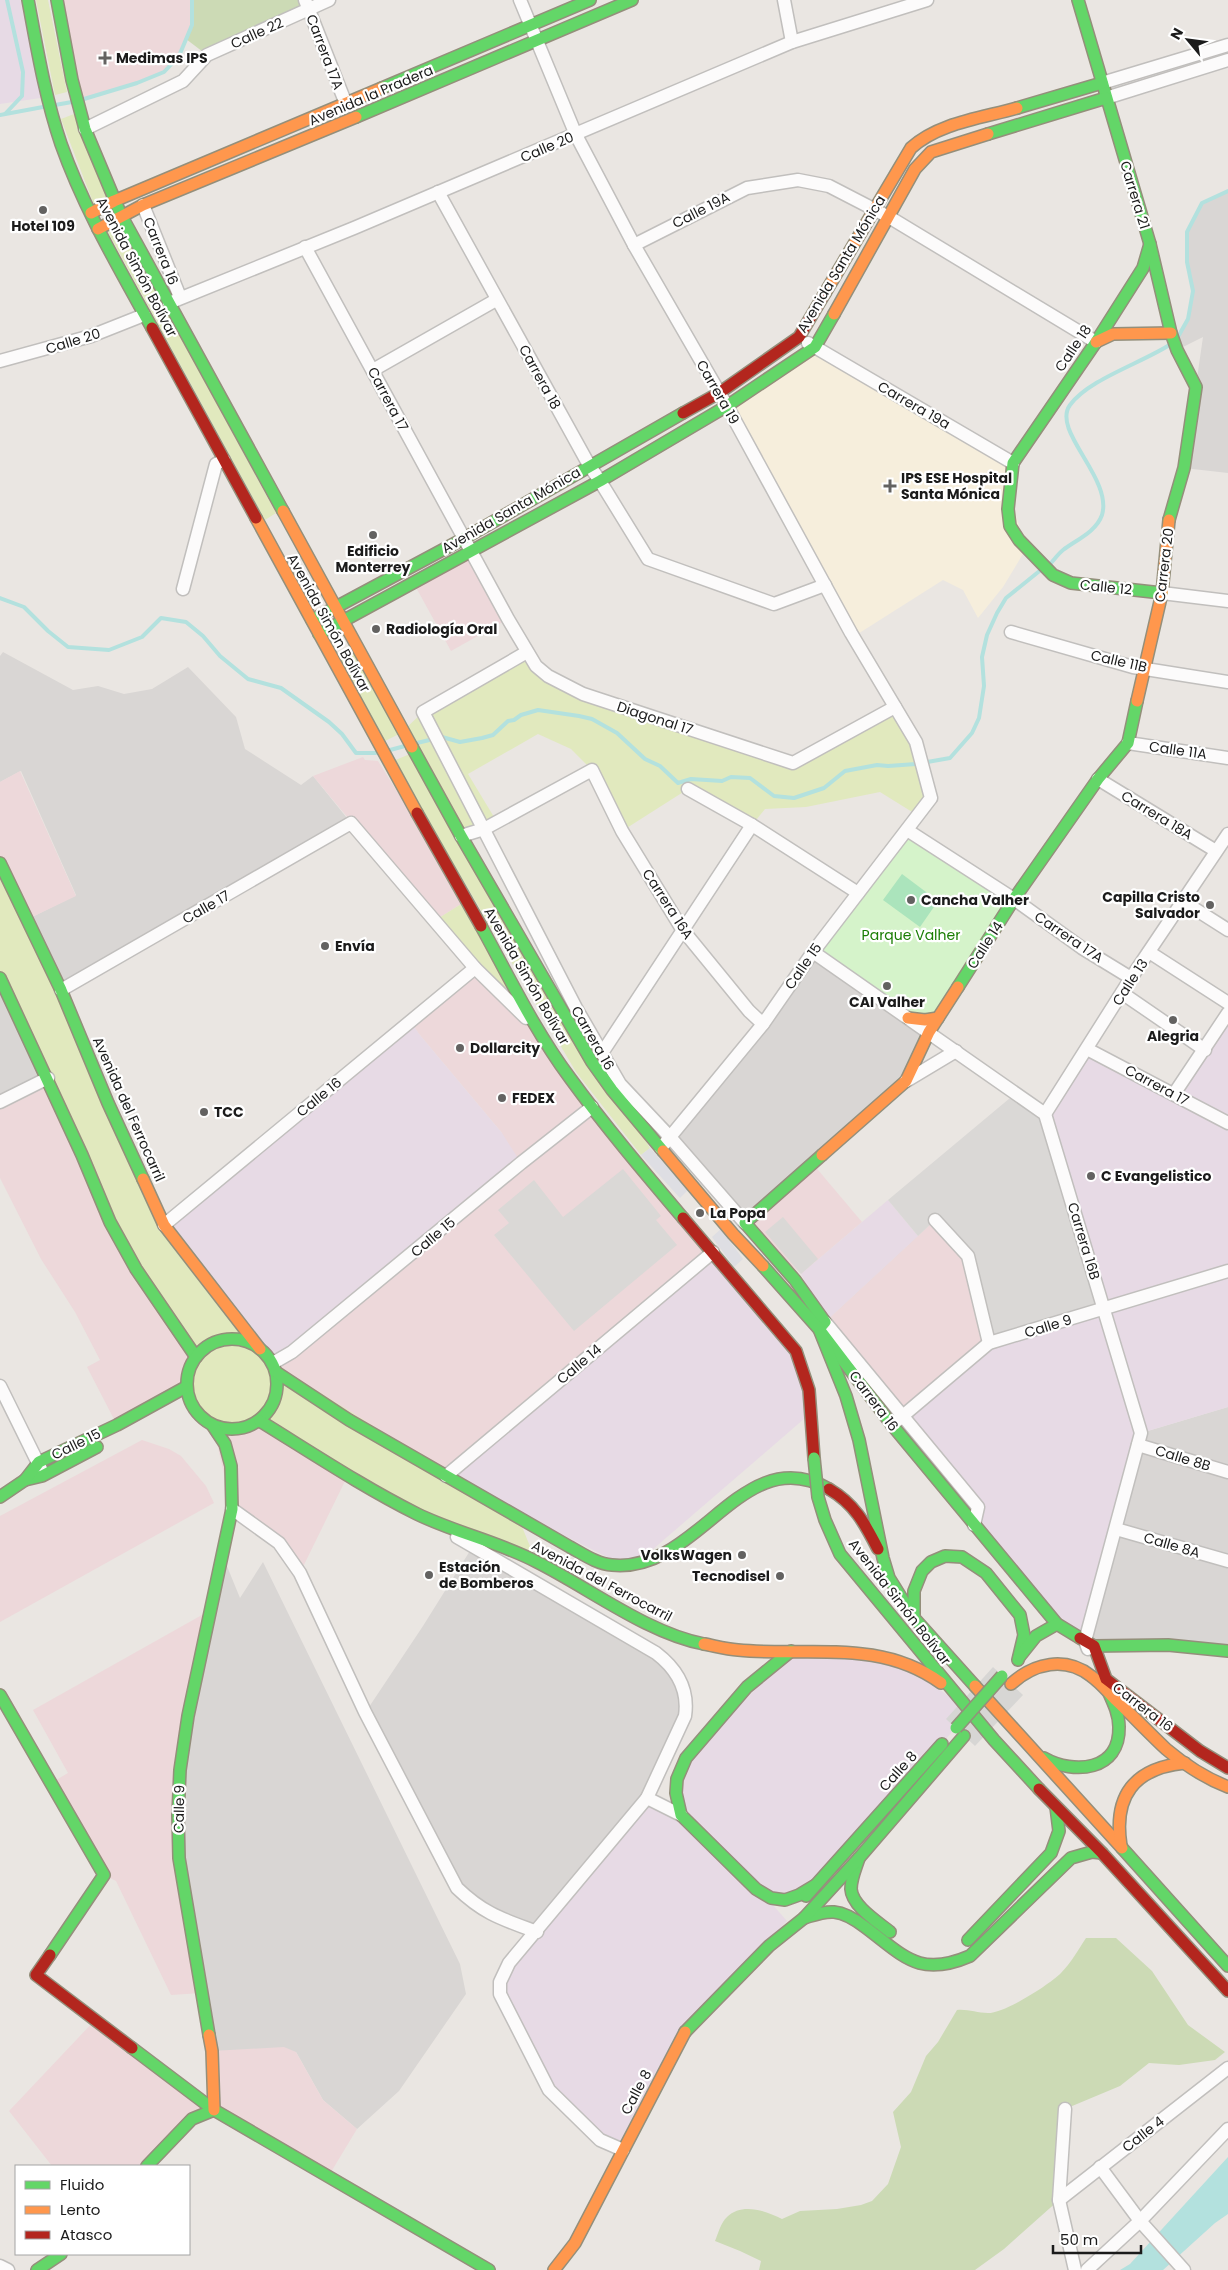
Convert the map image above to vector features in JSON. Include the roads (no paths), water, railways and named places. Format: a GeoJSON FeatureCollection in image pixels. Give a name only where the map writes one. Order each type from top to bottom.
{"type":"FeatureCollection","features":[{"type":"Feature","properties":{"kind":"main road","name":"Avenida Simón Bolívar"},"geometry":{"type":"LineString","coordinates":[[28,0],[47,96],[54,121],[76,182],[90,213],[144,316],[312,620],[378,744],[539,1030],[568,1077],[788,1340],[803,1363],[811,1394],[818,1497],[832,1539],[848,1566],[952,1691],[1056,1808],[1122,1874],[1228,1991]]}},
{"type":"Feature","properties":{"kind":"main road","name":"Avenida Simón Bolívar"},"geometry":{"type":"LineString","coordinates":[[57,0],[80,112],[114,201],[175,300],[343,619],[461,836],[592,1062],[612,1090],[733,1234],[822,1326],[846,1396],[858,1440],[889,1578],[914,1618],[1011,1728],[1121,1846],[1228,1966]]}},
{"type":"Feature","properties":{"kind":"main road","name":"Avenida la Pradera"},"geometry":{"type":"LineString","coordinates":[[90,213],[114,201],[590,0]]}},
{"type":"Feature","properties":{"kind":"main road","name":"Avenida la Pradera"},"geometry":{"type":"LineString","coordinates":[[98,229],[121,215],[143,205],[632,0]]}},
{"type":"Feature","properties":{"kind":"main road","name":"Carrera 21"},"geometry":{"type":"LineString","coordinates":[[1078,0],[1150,244],[1177,350],[1196,387]]}},
{"type":"Feature","properties":{"kind":"main road","name":"Avenida Santa Mónica"},"geometry":{"type":"LineString","coordinates":[[337,607],[463,539],[589,465],[719,393],[799,337],[911,148],[938,130],[1102,83]]}},
{"type":"Feature","properties":{"kind":"main road","name":"Avenida Santa Mónica"},"geometry":{"type":"LineString","coordinates":[[343,619],[471,553],[600,481],[727,406],[815,347],[915,169],[922,159],[931,152],[1106,98]]}},
{"type":"Feature","properties":{"kind":"main road","name":"Calle 18"},"geometry":{"type":"LineString","coordinates":[[1013,463],[1096,342],[1143,268],[1150,244]]}},
{"type":"Feature","properties":{"kind":"main road"},"geometry":{"type":"LineString","coordinates":[[1096,342],[1113,334],[1172,332]]}},
{"type":"Feature","properties":{"kind":"main road","name":"Carrera 20"},"geometry":{"type":"LineString","coordinates":[[1128,743],[1162,593],[1169,520],[1184,468],[1196,387]]}},
{"type":"Feature","properties":{"kind":"main road","name":"Calle 12"},"geometry":{"type":"LineString","coordinates":[[1013,463],[1008,509],[1010,526],[1026,549],[1053,575],[1071,583],[1162,593]]}},
{"type":"Feature","properties":{"kind":"main road"},"geometry":{"type":"LineString","coordinates":[[312,620],[337,607]]}},
{"type":"Feature","properties":{"kind":"main road"},"geometry":{"type":"LineString","coordinates":[[319,634],[343,619]]}},
{"type":"Feature","properties":{"kind":"main road","name":"Calle 14"},"geometry":{"type":"LineString","coordinates":[[745,1223],[906,1081],[929,1032],[1014,900],[1098,779],[1128,743]]}},
{"type":"Feature","properties":{"kind":"main road","name":"Avenida del Ferrocarril"},"geometry":{"type":"LineString","coordinates":[[0,863],[61,990],[108,1103],[164,1225],[260,1349]]}},
{"type":"Feature","properties":{"kind":"main road"},"geometry":{"type":"LineString","coordinates":[[0,978],[4,997],[48,1078],[110,1222],[136,1269],[196,1357]]}},
{"type":"Feature","properties":{"kind":"main road"},"geometry":{"type":"LineString","coordinates":[[908,1018],[925,1020],[938,1018]]}},
{"type":"Feature","properties":{"kind":"main road","name":"Carrera 16"},"geometry":{"type":"LineString","coordinates":[[745,1223],[795,1280],[822,1326]]}},
{"type":"Feature","properties":{"kind":"main road"},"geometry":{"type":"LineString","coordinates":[[231,1339],[251,1343],[260,1349],[274,1368],[277,1391],[274,1402],[260,1421],[245,1428],[229,1430],[213,1426],[194,1411],[180,1404],[186,1387],[188,1371],[196,1357],[211,1344],[231,1339]]}},
{"type":"Feature","properties":{"kind":"main road","name":"Avenida del Ferrocarril"},"geometry":{"type":"LineString","coordinates":[[274,1368],[349,1420],[599,1562],[617,1565],[637,1563],[679,1546],[756,1485],[780,1478],[800,1479],[830,1490],[855,1509],[861,1516],[883,1558]]}},
{"type":"Feature","properties":{"kind":"main road","name":"Calle 15"},"geometry":{"type":"LineString","coordinates":[[0,1497],[25,1480],[39,1462],[117,1425],[186,1387]]}},
{"type":"Feature","properties":{"kind":"main road","name":"Calle 15"},"geometry":{"type":"LineString","coordinates":[[25,1480],[42,1476],[180,1404]]}},
{"type":"Feature","properties":{"kind":"main road","name":"Avenida del Ferrocarril"},"geometry":{"type":"LineString","coordinates":[[260,1421],[348,1475],[418,1514],[536,1562],[651,1625],[677,1636],[708,1646],[737,1650],[865,1653],[897,1658],[933,1677],[952,1691]]}},
{"type":"Feature","properties":{"kind":"main road","name":"Calle 9"},"geometry":{"type":"LineString","coordinates":[[213,1426],[225,1444],[231,1466],[232,1509],[201,1647],[185,1732],[180,1770],[178,1815],[179,1858],[195,1962],[212,2051],[214,2110]]}},
{"type":"Feature","properties":{"kind":"main road","name":"Carrera 16"},"geometry":{"type":"LineString","coordinates":[[974,1525],[1057,1624],[1090,1644]]}},
{"type":"Feature","properties":{"kind":"main road"},"geometry":{"type":"LineString","coordinates":[[914,1618],[914,1588],[924,1568],[944,1555],[955,1554],[963,1556],[979,1566],[1016,1608],[1023,1624],[1024,1633],[1018,1660]]}},
{"type":"Feature","properties":{"kind":"main road","name":"Calle 8"},"geometry":{"type":"LineString","coordinates":[[769,1946],[814,1886],[1004,1688],[1018,1660],[1036,1636],[1057,1624]]}},
{"type":"Feature","properties":{"kind":"main road"},"geometry":{"type":"LineString","coordinates":[[1090,1644],[1168,1645],[1228,1652]]}},
{"type":"Feature","properties":{"kind":"main road"},"geometry":{"type":"LineString","coordinates":[[1102,1679],[1111,1658],[1126,1644]]}},
{"type":"Feature","properties":{"kind":"main road"},"geometry":{"type":"LineString","coordinates":[[791,1652],[765,1669],[752,1681],[686,1758],[679,1770],[675,1799],[681,1815],[756,1889],[766,1896],[778,1900],[790,1900],[802,1895],[814,1886]]}},
{"type":"Feature","properties":{"kind":"main road"},"geometry":{"type":"LineString","coordinates":[[1004,1688],[1028,1670],[1048,1664],[1069,1665],[1079,1668],[1102,1679],[1117,1711],[1119,1731],[1111,1752],[1094,1766],[1078,1770],[1058,1767],[1046,1759],[1011,1728]]}},
{"type":"Feature","properties":{"kind":"main road","name":"Carrera 16"},"geometry":{"type":"LineString","coordinates":[[1102,1679],[1200,1751],[1228,1768]]}},
{"type":"Feature","properties":{"kind":"main road","name":"Calle 8"},"geometry":{"type":"LineString","coordinates":[[554,2270],[575,2243],[685,2032],[769,1946],[804,1918],[859,1858],[960,1732],[1004,1688]]}},
{"type":"Feature","properties":{"kind":"main road"},"geometry":{"type":"LineString","coordinates":[[1109,1693],[1185,1763],[1210,1780],[1228,1787]]}},
{"type":"Feature","properties":{"kind":"main road"},"geometry":{"type":"LineString","coordinates":[[0,1695],[104,1875],[36,1975],[214,2110],[489,2270]]}},
{"type":"Feature","properties":{"kind":"main road"},"geometry":{"type":"LineString","coordinates":[[1121,1846],[1118,1829],[1119,1812],[1122,1802],[1133,1783],[1147,1772],[1162,1765],[1185,1763]]}},
{"type":"Feature","properties":{"kind":"main road"},"geometry":{"type":"LineString","coordinates":[[859,1858],[852,1882],[852,1893],[858,1902],[890,1932],[914,1949],[934,1955],[945,1954],[964,1945],[1050,1853],[1057,1843],[1060,1831],[1060,1819],[1056,1808]]}},
{"type":"Feature","properties":{"kind":"main road"},"geometry":{"type":"LineString","coordinates":[[804,1918],[825,1912],[844,1915],[868,1929],[907,1959],[927,1966],[950,1966],[970,1956],[1071,1858],[1081,1854],[1102,1853]]}},
{"type":"Feature","properties":{"kind":"main road"},"geometry":{"type":"LineString","coordinates":[[148,2165],[192,2118],[214,2110]]}},
{"type":"Feature","properties":{"kind":"main road"},"geometry":{"type":"LineString","coordinates":[[37,2270],[60,2255]]}},
{"type":"Feature","properties":{"kind":"main road"},"geometry":{"type":"LineString","coordinates":[[60,2270],[67,2255]]}},
{"type":"Feature","properties":{"kind":"street","name":"Calle 22"},"geometry":{"type":"LineString","coordinates":[[85,129],[183,81],[207,55],[307,5],[329,0]]}},
{"type":"Feature","properties":{"kind":"street","name":"Carrera 19"},"geometry":{"type":"LineString","coordinates":[[520,0],[576,135],[634,245],[727,406],[824,585],[916,742],[926,778]]}},
{"type":"Feature","properties":{"kind":"street"},"geometry":{"type":"LineString","coordinates":[[784,0],[792,42]]}},
{"type":"Feature","properties":{"kind":"street","name":"Calle 20"},"geometry":{"type":"LineString","coordinates":[[175,300],[576,135],[792,42],[927,0]]}},
{"type":"Feature","properties":{"kind":"street","name":"Carrera 17A"},"geometry":{"type":"LineString","coordinates":[[307,5],[346,104]]}},
{"type":"Feature","properties":{"kind":"street","name":"Avenida Santa Mónica"},"geometry":{"type":"LineString","coordinates":[[1102,83],[1228,45]]}},
{"type":"Feature","properties":{"kind":"street","name":"Avenida Santa Mónica"},"geometry":{"type":"LineString","coordinates":[[1106,98],[1228,60]]}},
{"type":"Feature","properties":{"kind":"street","name":"Calle 19A"},"geometry":{"type":"LineString","coordinates":[[634,245],[727,196],[747,188],[798,180],[829,186],[874,208],[1096,342]]}},
{"type":"Feature","properties":{"kind":"street","name":"Carrera 18"},"geometry":{"type":"LineString","coordinates":[[438,192],[496,300],[589,465],[648,559],[774,604],[824,585]]}},
{"type":"Feature","properties":{"kind":"street","name":"Carrera 16"},"geometry":{"type":"LineString","coordinates":[[143,205],[175,300]]}},
{"type":"Feature","properties":{"kind":"street","name":"Carrera 17"},"geometry":{"type":"LineString","coordinates":[[305,247],[471,553]]}},
{"type":"Feature","properties":{"kind":"street"},"geometry":{"type":"LineString","coordinates":[[373,370],[496,300]]}},
{"type":"Feature","properties":{"kind":"street","name":"Calle 20"},"geometry":{"type":"LineString","coordinates":[[0,362],[91,336],[144,316]]}},
{"type":"Feature","properties":{"kind":"street","name":"Carrera 19a"},"geometry":{"type":"LineString","coordinates":[[799,337],[1013,463]]}},
{"type":"Feature","properties":{"kind":"street"},"geometry":{"type":"LineString","coordinates":[[183,589],[216,464],[224,460]]}},
{"type":"Feature","properties":{"kind":"street","name":"Diagonal 17"},"geometry":{"type":"LineString","coordinates":[[471,553],[536,666],[548,676],[583,694],[793,763],[895,707]]}},
{"type":"Feature","properties":{"kind":"street","name":"Calle 12"},"geometry":{"type":"LineString","coordinates":[[1162,593],[1228,601]]}},
{"type":"Feature","properties":{"kind":"street","name":"Calle 11B"},"geometry":{"type":"LineString","coordinates":[[1011,632],[1133,667],[1228,682]]}},
{"type":"Feature","properties":{"kind":"street","name":"Carrera 16"},"geometry":{"type":"LineString","coordinates":[[527,652],[423,712],[576,1008],[620,1084],[670,1137],[745,1223]]}},
{"type":"Feature","properties":{"kind":"street","name":"Calle 11A"},"geometry":{"type":"LineString","coordinates":[[1128,743],[1228,758]]}},
{"type":"Feature","properties":{"kind":"street","name":"Carrera 16A"},"geometry":{"type":"LineString","coordinates":[[484,829],[592,770],[622,832],[682,929],[748,1011],[763,1024]]}},
{"type":"Feature","properties":{"kind":"street","name":"Calle 15"},"geometry":{"type":"LineString","coordinates":[[661,1148],[763,1024],[813,952],[931,798],[926,778]]}},
{"type":"Feature","properties":{"kind":"street","name":"Carrera 18A"},"geometry":{"type":"LineString","coordinates":[[1098,779],[1216,851]]}},
{"type":"Feature","properties":{"kind":"street"},"geometry":{"type":"LineString","coordinates":[[688,789],[752,825],[858,893]]}},
{"type":"Feature","properties":{"kind":"street","name":"Calle 17"},"geometry":{"type":"LineString","coordinates":[[61,990],[351,824],[475,968]]}},
{"type":"Feature","properties":{"kind":"street"},"geometry":{"type":"LineString","coordinates":[[602,1053],[752,825]]}},
{"type":"Feature","properties":{"kind":"street"},"geometry":{"type":"LineString","coordinates":[[461,836],[484,829]]}},
{"type":"Feature","properties":{"kind":"street","name":"Carrera 17A"},"geometry":{"type":"LineString","coordinates":[[906,830],[1131,978]]}},
{"type":"Feature","properties":{"kind":"street"},"geometry":{"type":"LineString","coordinates":[[1216,851],[1228,834]]}},
{"type":"Feature","properties":{"kind":"street","name":"Calle 13"},"geometry":{"type":"LineString","coordinates":[[1045,1114],[1131,978],[1184,902],[1216,851]]}},
{"type":"Feature","properties":{"kind":"street"},"geometry":{"type":"LineString","coordinates":[[1184,902],[1228,930]]}},
{"type":"Feature","properties":{"kind":"street"},"geometry":{"type":"LineString","coordinates":[[813,952],[1045,1114]]}},
{"type":"Feature","properties":{"kind":"street"},"geometry":{"type":"LineString","coordinates":[[1149,952],[1228,1003]]}},
{"type":"Feature","properties":{"kind":"street"},"geometry":{"type":"LineString","coordinates":[[475,968],[539,1030]]}},
{"type":"Feature","properties":{"kind":"street","name":"Calle 16"},"geometry":{"type":"LineString","coordinates":[[164,1225],[475,968]]}},
{"type":"Feature","properties":{"kind":"street"},"geometry":{"type":"LineString","coordinates":[[1122,993],[1204,1050]]}},
{"type":"Feature","properties":{"kind":"street"},"geometry":{"type":"LineString","coordinates":[[1174,1094],[1228,1013]]}},
{"type":"Feature","properties":{"kind":"street","name":"Carrera 17"},"geometry":{"type":"LineString","coordinates":[[1086,1049],[1228,1123]]}},
{"type":"Feature","properties":{"kind":"street","name":"Calle 14"},"geometry":{"type":"LineString","coordinates":[[906,1081],[956,1051]]}},
{"type":"Feature","properties":{"kind":"street"},"geometry":{"type":"LineString","coordinates":[[0,1102],[48,1078]]}},
{"type":"Feature","properties":{"kind":"street","name":"Calle 15"},"geometry":{"type":"LineString","coordinates":[[274,1368],[521,1163],[592,1107]]}},
{"type":"Feature","properties":{"kind":"street","name":"Carrera 16B"},"geometry":{"type":"LineString","coordinates":[[1045,1114],[1105,1308],[1140,1433],[1090,1644]]}},
{"type":"Feature","properties":{"kind":"street"},"geometry":{"type":"LineString","coordinates":[[935,1220],[968,1256],[989,1343]]}},
{"type":"Feature","properties":{"kind":"street","name":"Calle 14"},"geometry":{"type":"LineString","coordinates":[[446,1476],[713,1252]]}},
{"type":"Feature","properties":{"kind":"street","name":"Calle 9"},"geometry":{"type":"LineString","coordinates":[[897,1421],[989,1343],[1228,1271]]}},
{"type":"Feature","properties":{"kind":"street","name":"Carrera 16"},"geometry":{"type":"LineString","coordinates":[[822,1326],[897,1421],[978,1508],[974,1525]]}},
{"type":"Feature","properties":{"kind":"street"},"geometry":{"type":"LineString","coordinates":[[0,1386],[39,1462],[42,1476]]}},
{"type":"Feature","properties":{"kind":"street","name":"Calle 8B"},"geometry":{"type":"LineString","coordinates":[[1138,1444],[1228,1472]]}},
{"type":"Feature","properties":{"kind":"street"},"geometry":{"type":"LineString","coordinates":[[232,1509],[279,1543],[300,1573],[365,1712],[457,1888],[474,1905],[496,1917],[536,1932]]}},
{"type":"Feature","properties":{"kind":"street"},"geometry":{"type":"LineString","coordinates":[[418,1514],[656,1654],[676,1671],[684,1690],[685,1716],[647,1798],[509,1963],[500,1982],[500,1994],[549,2090],[600,2140],[623,2150]]}},
{"type":"Feature","properties":{"kind":"street","name":"Calle 8A"},"geometry":{"type":"LineString","coordinates":[[1116,1528],[1228,1561]]}},
{"type":"Feature","properties":{"kind":"street"},"geometry":{"type":"LineString","coordinates":[[1090,1644],[1102,1679]]}},
{"type":"Feature","properties":{"kind":"street"},"geometry":{"type":"LineString","coordinates":[[647,1798],[681,1815]]}},
{"type":"Feature","properties":{"kind":"street","name":"Calle 4"},"geometry":{"type":"LineString","coordinates":[[1059,2200],[1228,2068]]}},
{"type":"Feature","properties":{"kind":"street"},"geometry":{"type":"LineString","coordinates":[[1065,2109],[1059,2200],[1075,2270]]}},
{"type":"Feature","properties":{"kind":"street"},"geometry":{"type":"LineString","coordinates":[[1087,2270],[1140,2221],[1228,2129]]}},
{"type":"Feature","properties":{"kind":"street"},"geometry":{"type":"LineString","coordinates":[[1100,2167],[1140,2221],[1183,2269]]}},
{"type":"Feature","properties":{"kind":"street"},"geometry":{"type":"LineString","coordinates":[[0,2266],[8,2270]]}},
{"type":"Feature","properties":{"kind":"water"},"geometry":{"type":"Polygon","coordinates":[[[1228,2157],[1228,2214],[1215,2223],[1163,2270],[1120,2270],[1130,2264],[1228,2157]]]}},
{"type":"Feature","properties":{"kind":"waterway"},"geometry":{"type":"LineString","coordinates":[[5,114],[22,96],[23,72],[7,0]]}},
{"type":"Feature","properties":{"kind":"waterway"},"geometry":{"type":"LineString","coordinates":[[84,99],[137,83],[164,72],[179,56],[192,25],[192,0]]}},
{"type":"Feature","properties":{"kind":"waterway"},"geometry":{"type":"LineString","coordinates":[[55,105],[72,102]]}},
{"type":"Feature","properties":{"kind":"waterway"},"geometry":{"type":"LineString","coordinates":[[0,115],[43,107]]}},
{"type":"Feature","properties":{"kind":"waterway"},"geometry":{"type":"LineString","coordinates":[[1179,335],[1188,319],[1193,291],[1187,262],[1187,232],[1202,203],[1228,191]]}},
{"type":"Feature","properties":{"kind":"waterway"},"geometry":{"type":"LineString","coordinates":[[1050,564],[1063,550],[1090,531],[1102,515],[1103,501],[1099,486],[1069,428],[1066,416],[1070,405],[1090,387],[1103,379],[1171,344]]}},
{"type":"Feature","properties":{"kind":"waterway"},"geometry":{"type":"LineString","coordinates":[[417,743],[442,737],[460,742],[482,738],[493,735],[508,721],[538,710],[592,719],[617,733],[645,759],[660,766],[678,783],[691,779],[722,781],[731,777],[750,778],[774,796],[794,798],[824,788],[845,771],[877,765],[916,764],[950,758],[972,733],[979,718],[984,686],[982,657],[987,635],[997,613],[1006,598],[1042,569]]}},
{"type":"Feature","properties":{"kind":"waterway"},"geometry":{"type":"LineString","coordinates":[[0,598],[24,607],[48,631],[68,647],[109,650],[142,637],[161,618],[186,622],[203,636],[220,656],[248,679],[281,688],[329,722],[342,734],[356,753],[376,753]]}},
{"type":"Feature","properties":{"kind":"waterway"},"geometry":{"type":"LineString","coordinates":[[390,750],[405,746]]}},
{"type":"Feature","properties":{"kind":"place","name":"Medimas IPS"},"geometry":{"type":"Point","coordinates":[105,58]}},
{"type":"Feature","properties":{"kind":"place","name":"Hotel 109"},"geometry":{"type":"Point","coordinates":[43,210]}},
{"type":"Feature","properties":{"kind":"place","name":"IPS ESE Hospital Santa Mónica"},"geometry":{"type":"Point","coordinates":[890,486]}},
{"type":"Feature","properties":{"kind":"place","name":"Edificio Monterrey"},"geometry":{"type":"Point","coordinates":[373,535]}},
{"type":"Feature","properties":{"kind":"place","name":"Radiología Oral"},"geometry":{"type":"Point","coordinates":[376,629]}},
{"type":"Feature","properties":{"kind":"place","name":"Cancha Valher"},"geometry":{"type":"Point","coordinates":[911,900]}},
{"type":"Feature","properties":{"kind":"place","name":"Capilla Cristo Salvador"},"geometry":{"type":"Point","coordinates":[1210,905]}},
{"type":"Feature","properties":{"kind":"place","name":"Envía"},"geometry":{"type":"Point","coordinates":[325,946]}},
{"type":"Feature","properties":{"kind":"place","name":"CAI Valher"},"geometry":{"type":"Point","coordinates":[887,986]}},
{"type":"Feature","properties":{"kind":"place","name":"Alegria"},"geometry":{"type":"Point","coordinates":[1173,1020]}},
{"type":"Feature","properties":{"kind":"place","name":"Dollarcity"},"geometry":{"type":"Point","coordinates":[460,1048]}},
{"type":"Feature","properties":{"kind":"place","name":"FEDEX"},"geometry":{"type":"Point","coordinates":[502,1098]}},
{"type":"Feature","properties":{"kind":"place","name":"TCC"},"geometry":{"type":"Point","coordinates":[204,1112]}},
{"type":"Feature","properties":{"kind":"place","name":"C Evangelistico"},"geometry":{"type":"Point","coordinates":[1091,1176]}},
{"type":"Feature","properties":{"kind":"place","name":"La Popa"},"geometry":{"type":"Point","coordinates":[700,1213]}},
{"type":"Feature","properties":{"kind":"place","name":"VolksWagen"},"geometry":{"type":"Point","coordinates":[742,1555]}},
{"type":"Feature","properties":{"kind":"place","name":"Estación de Bomberos"},"geometry":{"type":"Point","coordinates":[429,1575]}},
{"type":"Feature","properties":{"kind":"place","name":"Tecnodisel"},"geometry":{"type":"Point","coordinates":[780,1576]}},
{"type":"Feature","properties":{"kind":"park label","name":"Parque Valher"},"geometry":{"type":"Point","coordinates":[911,935]}}]}
